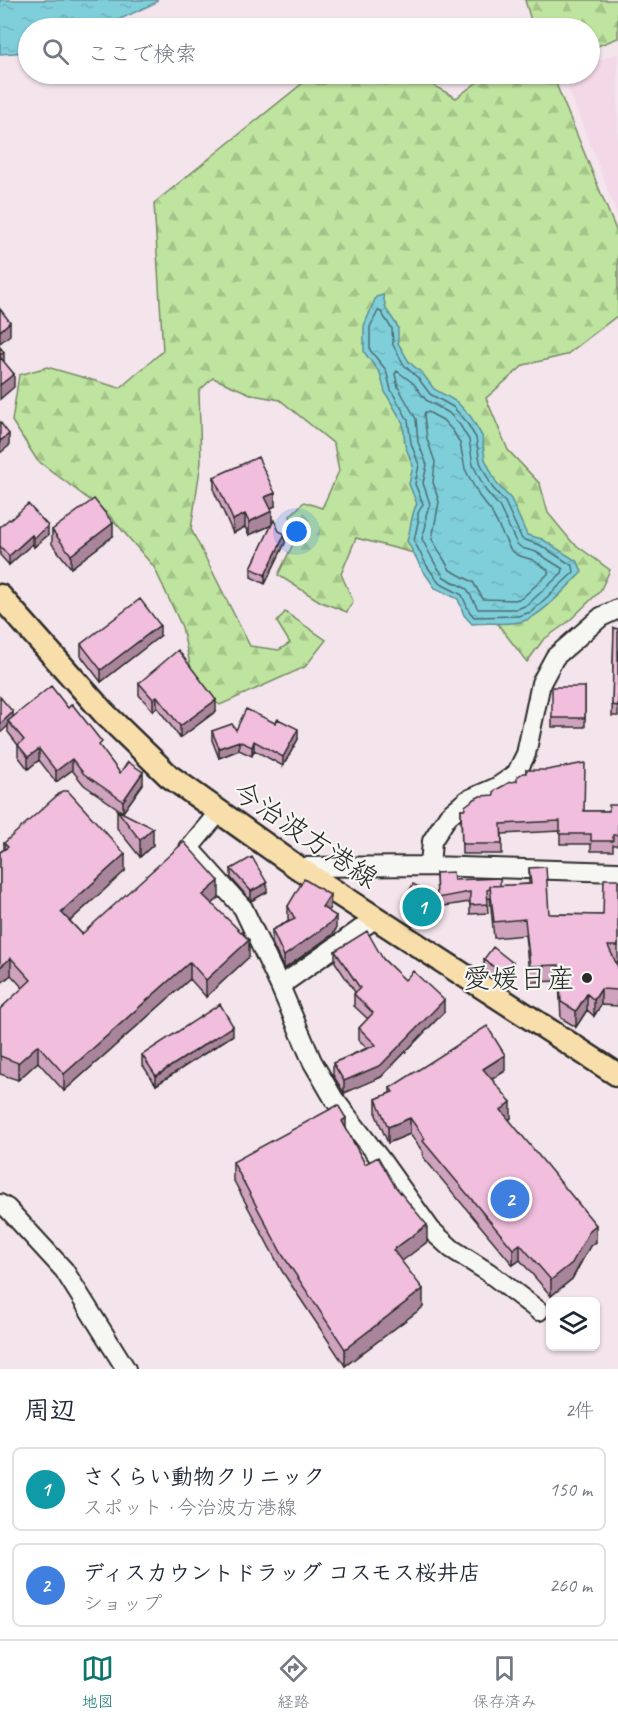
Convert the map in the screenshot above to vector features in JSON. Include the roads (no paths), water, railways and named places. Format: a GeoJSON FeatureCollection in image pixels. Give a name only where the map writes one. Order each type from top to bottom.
{"type":"FeatureCollection","features":[{"type":"Feature","properties":{"kind":"main road","name":"今治波方港線"},"geometry":{"type":"LineString","coordinates":[[0,596],[104,713],[169,776],[297,867],[618,1075]]}},
{"type":"Feature","properties":{"kind":"street"},"geometry":{"type":"LineString","coordinates":[[430,866],[432,841],[448,816],[467,800],[497,787],[516,774],[526,754],[541,683],[555,657],[601,617],[618,609]]}},
{"type":"Feature","properties":{"kind":"street"},"geometry":{"type":"LineString","coordinates":[[219,812],[189,848],[243,908],[312,1060],[334,1099],[431,1230],[452,1249],[489,1272],[539,1311]]}},
{"type":"Feature","properties":{"kind":"street"},"geometry":{"type":"LineString","coordinates":[[297,867],[430,866],[618,872]]}},
{"type":"Feature","properties":{"kind":"street"},"geometry":{"type":"LineString","coordinates":[[280,986],[376,918]]}},
{"type":"Feature","properties":{"kind":"street"},"geometry":{"type":"LineString","coordinates":[[0,1204],[7,1208],[64,1270],[126,1369]]}},
{"type":"Feature","properties":{"kind":"water"},"geometry":{"type":"Polygon","coordinates":[[[0,0],[157,0],[123,18],[18,18],[18,53],[0,54],[0,0]]]}},
{"type":"Feature","properties":{"kind":"water"},"geometry":{"type":"Polygon","coordinates":[[[383,295],[386,309],[398,327],[398,343],[409,362],[423,374],[434,389],[457,402],[471,417],[482,436],[485,459],[497,484],[511,499],[527,535],[542,539],[578,562],[582,572],[553,601],[528,620],[514,623],[472,624],[464,615],[458,599],[435,588],[407,541],[417,504],[409,484],[413,466],[405,445],[403,423],[385,392],[380,373],[364,352],[364,326],[376,297],[383,295]]]}},
{"type":"Feature","properties":{"kind":"place","name":"さくらい動物クリニック"},"geometry":{"type":"Point","coordinates":[422,907]}},
{"type":"Feature","properties":{"kind":"place","name":"愛媛日産"},"geometry":{"type":"Point","coordinates":[587,978]}},
{"type":"Feature","properties":{"kind":"place","name":"ディスカウントドラッグ コスモス桜井店"},"geometry":{"type":"Point","coordinates":[510,1199]}}]}
